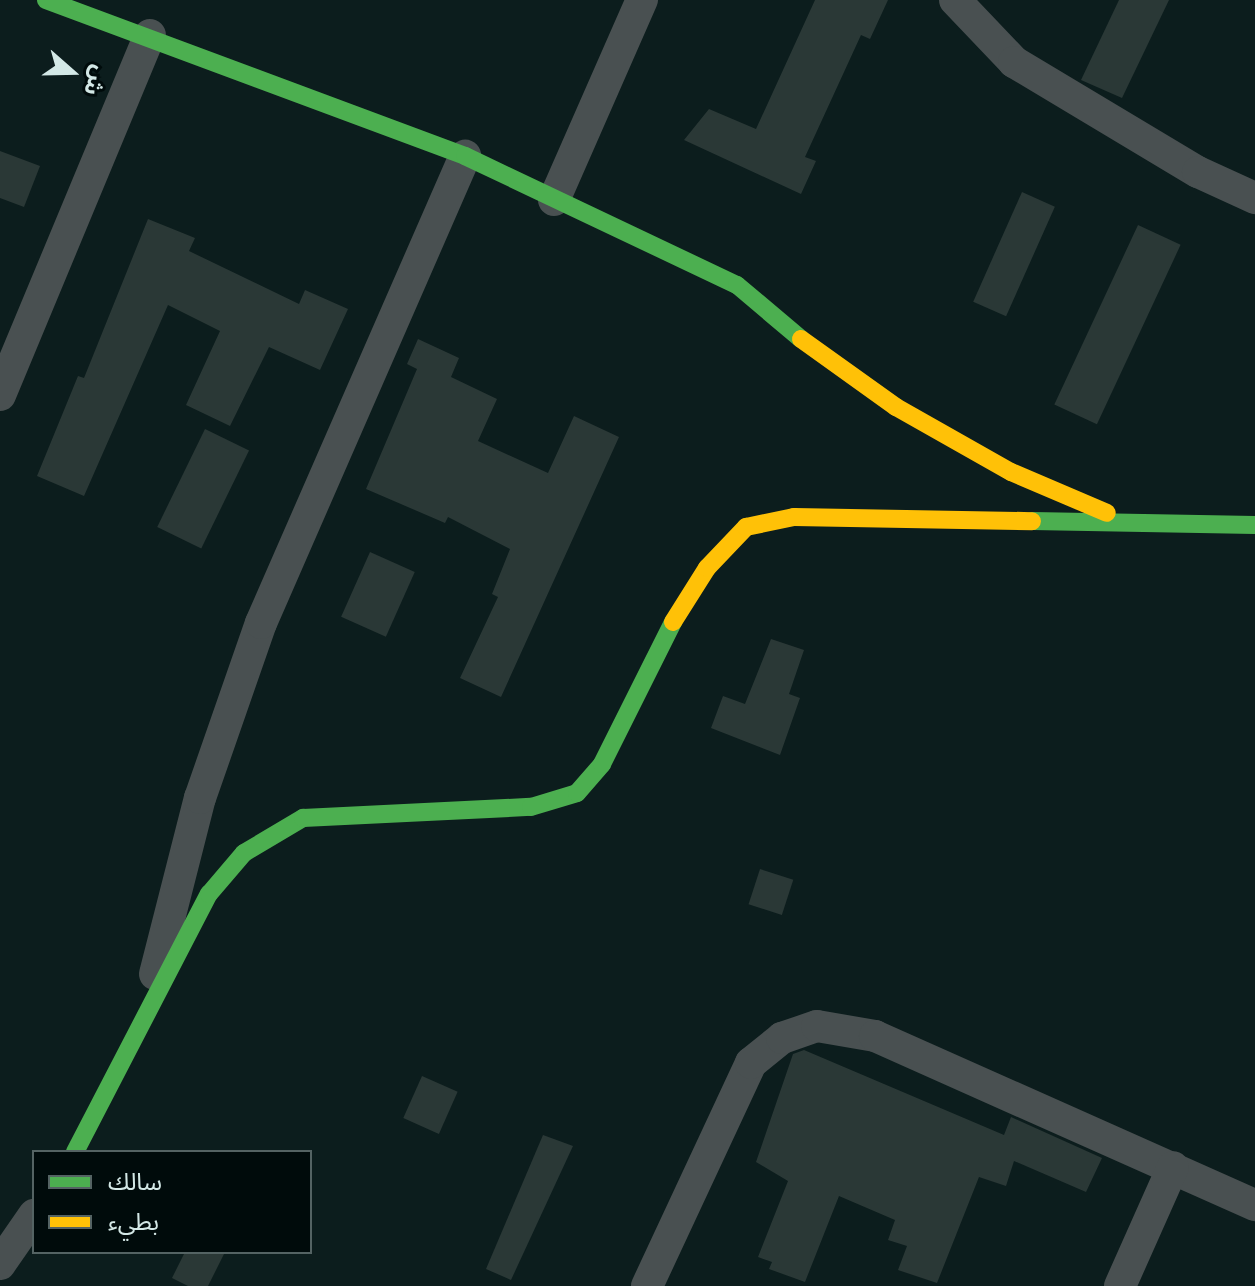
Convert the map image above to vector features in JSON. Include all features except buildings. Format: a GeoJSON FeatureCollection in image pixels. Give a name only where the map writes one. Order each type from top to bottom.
{"type":"FeatureCollection","features":[{"type":"Feature","properties":{"kind":"street"},"geometry":{"type":"LineString","coordinates":[[46,0],[150,35],[465,156],[737,285],[823,357],[955,442],[1065,498],[1135,523]]}},
{"type":"Feature","properties":{"kind":"street"},"geometry":{"type":"LineString","coordinates":[[554,200],[642,0]]}},
{"type":"Feature","properties":{"kind":"street"},"geometry":{"type":"LineString","coordinates":[[969,7],[1014,62],[1198,172],[1255,198]]}},
{"type":"Feature","properties":{"kind":"street"},"geometry":{"type":"LineString","coordinates":[[0,395],[150,35]]}},
{"type":"Feature","properties":{"kind":"street"},"geometry":{"type":"LineString","coordinates":[[145,1019],[175,883],[235,693],[465,156]]}},
{"type":"Feature","properties":{"kind":"street"},"geometry":{"type":"LineString","coordinates":[[76,1150],[209,894],[244,853],[275,830],[303,818],[340,812],[531,807],[577,793],[602,764],[682,604],[707,568],[746,527],[794,517],[1255,525]]}},
{"type":"Feature","properties":{"kind":"street"},"geometry":{"type":"LineString","coordinates":[[659,1282],[751,1063],[782,1038],[817,1026],[875,1036],[1255,1205]]}},
{"type":"Feature","properties":{"kind":"street"},"geometry":{"type":"LineString","coordinates":[[1120,1286],[1173,1167]]}},
{"type":"Feature","properties":{"kind":"street"},"geometry":{"type":"LineString","coordinates":[[0,1264],[32,1218]]}},
{"type":"Feature","properties":{"kind":"traffic: fast"},"geometry":{"type":"LineString","coordinates":[[46,0],[465,156],[737,285],[801,339]]}},
{"type":"Feature","properties":{"kind":"traffic: fast"},"geometry":{"type":"LineString","coordinates":[[1032,521],[1255,525]]}},
{"type":"Feature","properties":{"kind":"traffic: fast"},"geometry":{"type":"LineString","coordinates":[[76,1150],[209,894],[244,853],[303,818],[531,807],[577,793],[602,764],[673,622]]}},
{"type":"Feature","properties":{"kind":"traffic: slow"},"geometry":{"type":"LineString","coordinates":[[801,339],[896,407],[1011,472],[1107,513]]}},
{"type":"Feature","properties":{"kind":"traffic: slow"},"geometry":{"type":"LineString","coordinates":[[673,622],[707,568],[746,527],[794,517],[1032,521]]}}]}
